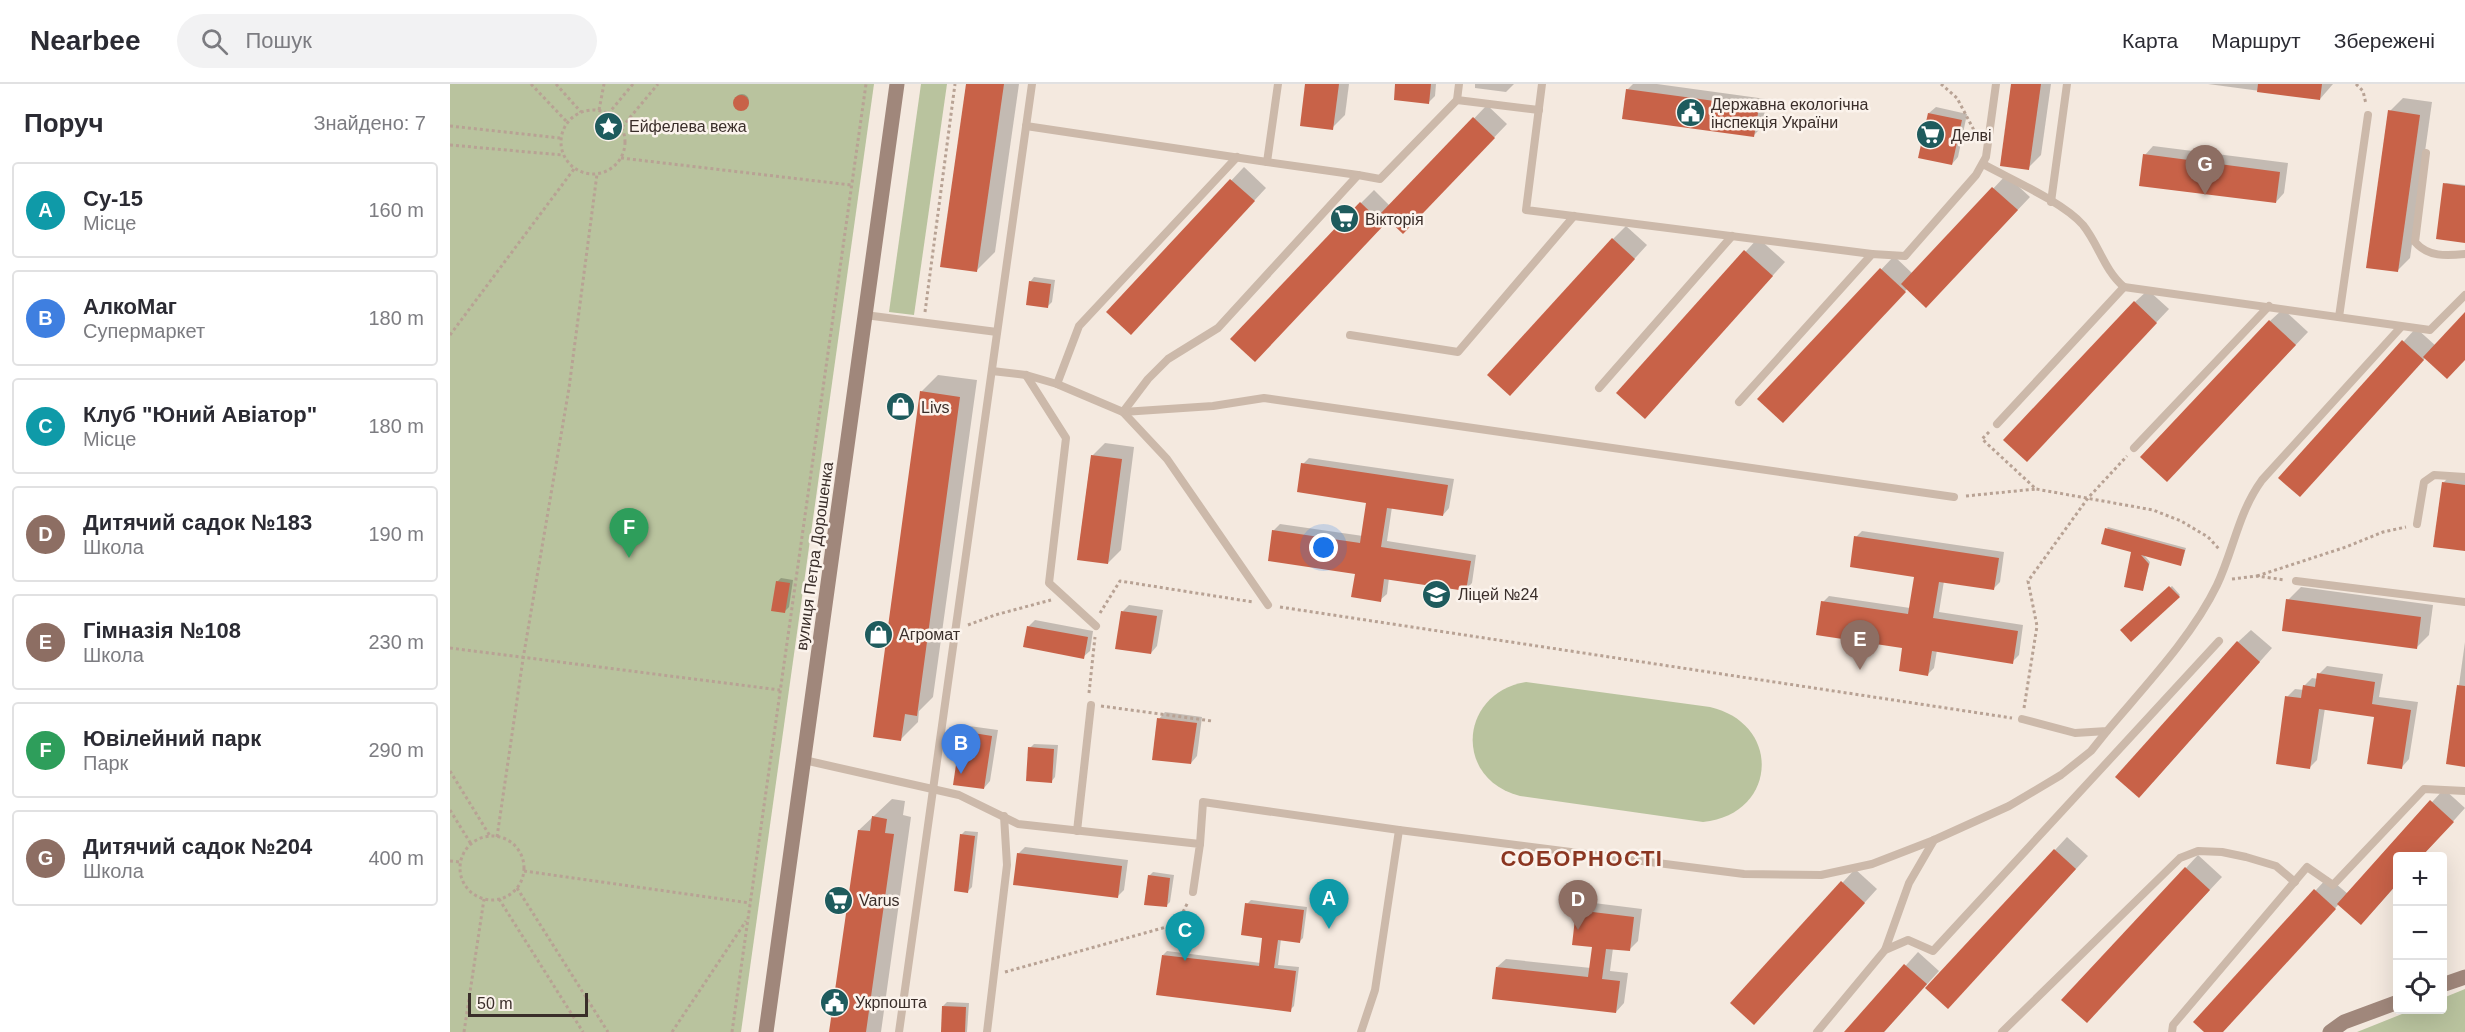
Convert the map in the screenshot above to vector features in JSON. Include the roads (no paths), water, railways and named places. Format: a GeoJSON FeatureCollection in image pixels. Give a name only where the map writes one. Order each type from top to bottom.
{"type":"FeatureCollection","features":[{"type":"Feature","properties":{"kind":"main road","name":"вулиця Петра Дорошенка"},"geometry":{"type":"LineString","coordinates":[[766,1032],[897,84]]}},
{"type":"Feature","properties":{"kind":"main road"},"geometry":{"type":"LineString","coordinates":[[2447,983],[2465,976]]}},
{"type":"Feature","properties":{"kind":"main road"},"geometry":{"type":"LineString","coordinates":[[2330,1032],[2344,1022],[2393,1004]]}},
{"type":"Feature","properties":{"kind":"lane"},"geometry":{"type":"LineString","coordinates":[[899,1032],[1032,84]]}},
{"type":"Feature","properties":{"kind":"lane"},"geometry":{"type":"LineString","coordinates":[[1267,162],[1278,84]]}},
{"type":"Feature","properties":{"kind":"lane"},"geometry":{"type":"LineString","coordinates":[[1026,126],[1380,179],[1457,100],[1459,84]]}},
{"type":"Feature","properties":{"kind":"lane"},"geometry":{"type":"LineString","coordinates":[[1542,84],[1526,210],[1872,254],[1905,256],[1976,176],[1983,164],[1986,157],[1996,84]]}},
{"type":"Feature","properties":{"kind":"lane"},"geometry":{"type":"LineString","coordinates":[[2051,202],[2067,84]]}},
{"type":"Feature","properties":{"kind":"lane"},"geometry":{"type":"LineString","coordinates":[[1457,100],[1539,110]]}},
{"type":"Feature","properties":{"kind":"lane"},"geometry":{"type":"LineString","coordinates":[[2339,317],[2368,115]]}},
{"type":"Feature","properties":{"kind":"lane"},"geometry":{"type":"LineString","coordinates":[[2426,153],[2415,242],[2423,250],[2437,255],[2465,254]]}},
{"type":"Feature","properties":{"kind":"lane"},"geometry":{"type":"LineString","coordinates":[[1057,384],[1079,326],[1237,157]]}},
{"type":"Feature","properties":{"kind":"lane"},"geometry":{"type":"LineString","coordinates":[[1983,164],[2051,202],[2083,226],[2112,277],[2124,287],[2430,330],[2465,295]]}},
{"type":"Feature","properties":{"kind":"lane"},"geometry":{"type":"LineString","coordinates":[[1123,412],[1148,379],[1168,359],[1218,328],[1358,175]]}},
{"type":"Feature","properties":{"kind":"lane"},"geometry":{"type":"LineString","coordinates":[[1350,335],[1458,352],[1574,216]]}},
{"type":"Feature","properties":{"kind":"lane"},"geometry":{"type":"LineString","coordinates":[[1599,388],[1732,236]]}},
{"type":"Feature","properties":{"kind":"lane"},"geometry":{"type":"LineString","coordinates":[[1739,402],[1872,254]]}},
{"type":"Feature","properties":{"kind":"lane"},"geometry":{"type":"LineString","coordinates":[[1997,424],[2124,287]]}},
{"type":"Feature","properties":{"kind":"lane"},"geometry":{"type":"LineString","coordinates":[[2134,448],[2269,306]]}},
{"type":"Feature","properties":{"kind":"lane"},"geometry":{"type":"LineString","coordinates":[[865,315],[997,332]]}},
{"type":"Feature","properties":{"kind":"lane"},"geometry":{"type":"LineString","coordinates":[[1193,892],[1203,802],[1399,830],[1744,874],[1821,875],[1872,864],[1934,840],[2008,806],[2061,775],[2091,751],[2164,664],[2217,585],[2248,499],[2262,480],[2401,327]]}},
{"type":"Feature","properties":{"kind":"lane"},"geometry":{"type":"LineString","coordinates":[[992,371],[1026,375],[1057,384],[1123,412],[1167,459],[1269,605]]}},
{"type":"Feature","properties":{"kind":"lane"},"geometry":{"type":"LineString","coordinates":[[1026,375],[1065,438],[1049,583],[1096,626]]}},
{"type":"Feature","properties":{"kind":"lane"},"geometry":{"type":"LineString","coordinates":[[1123,412],[1213,406],[1264,398],[1954,497]]}},
{"type":"Feature","properties":{"kind":"lane"},"geometry":{"type":"LineString","coordinates":[[2417,525],[2424,482],[2434,475],[2465,477]]}},
{"type":"Feature","properties":{"kind":"lane"},"geometry":{"type":"LineString","coordinates":[[2296,581],[2465,602]]}},
{"type":"Feature","properties":{"kind":"lane"},"geometry":{"type":"LineString","coordinates":[[1885,950],[1908,940],[1933,951],[2219,641]]}},
{"type":"Feature","properties":{"kind":"lane"},"geometry":{"type":"LineString","coordinates":[[1077,831],[1091,705]]}},
{"type":"Feature","properties":{"kind":"lane"},"geometry":{"type":"LineString","coordinates":[[2022,719],[2074,733],[2107,731]]}},
{"type":"Feature","properties":{"kind":"lane"},"geometry":{"type":"LineString","coordinates":[[804,760],[959,795],[1018,824],[1200,844]]}},
{"type":"Feature","properties":{"kind":"lane"},"geometry":{"type":"LineString","coordinates":[[2172,1032],[2173,1025],[2307,867],[2333,885],[2424,789],[2465,791]]}},
{"type":"Feature","properties":{"kind":"lane"},"geometry":{"type":"LineString","coordinates":[[987,1032],[1007,865],[1004,816]]}},
{"type":"Feature","properties":{"kind":"lane"},"geometry":{"type":"LineString","coordinates":[[1361,1032],[1375,990],[1399,830]]}},
{"type":"Feature","properties":{"kind":"lane"},"geometry":{"type":"LineString","coordinates":[[1817,1032],[1885,950],[1909,883],[1934,840]]}},
{"type":"Feature","properties":{"kind":"lane"},"geometry":{"type":"LineString","coordinates":[[2002,1032],[2180,858],[2198,851],[2222,852],[2246,857],[2276,866],[2295,882]]}},
{"type":"Feature","properties":{"kind":"place","name":"Державна екологічна інспекція України"},"geometry":{"type":"Point","coordinates":[1690,113]}},
{"type":"Feature","properties":{"kind":"place","name":"Ейфелева вежа"},"geometry":{"type":"Point","coordinates":[608,126]}},
{"type":"Feature","properties":{"kind":"place","name":"Делві"},"geometry":{"type":"Point","coordinates":[1930,135]}},
{"type":"Feature","properties":{"kind":"place","name":"Дитячий садок №204"},"geometry":{"type":"Point","coordinates":[2205,195]}},
{"type":"Feature","properties":{"kind":"place","name":"Вікторія"},"geometry":{"type":"Point","coordinates":[1344,219]}},
{"type":"Feature","properties":{"kind":"place","name":"Livs"},"geometry":{"type":"Point","coordinates":[900,407]}},
{"type":"Feature","properties":{"kind":"place","name":"Ювілейний парк"},"geometry":{"type":"Point","coordinates":[629,558]}},
{"type":"Feature","properties":{"kind":"place","name":"Ліцей №24"},"geometry":{"type":"Point","coordinates":[1437,594]}},
{"type":"Feature","properties":{"kind":"place","name":"Агромат"},"geometry":{"type":"Point","coordinates":[878,634]}},
{"type":"Feature","properties":{"kind":"place","name":"Гімназія №108"},"geometry":{"type":"Point","coordinates":[1860,670]}},
{"type":"Feature","properties":{"kind":"place","name":"АлкоМаг"},"geometry":{"type":"Point","coordinates":[961,774]}},
{"type":"Feature","properties":{"kind":"place","name":"Varus"},"geometry":{"type":"Point","coordinates":[838,900]}},
{"type":"Feature","properties":{"kind":"place","name":"Су-15"},"geometry":{"type":"Point","coordinates":[1329,929]}},
{"type":"Feature","properties":{"kind":"place","name":"Дитячий садок №183"},"geometry":{"type":"Point","coordinates":[1578,930]}},
{"type":"Feature","properties":{"kind":"place","name":"Клуб \"Юний Авіатор\""},"geometry":{"type":"Point","coordinates":[1185,961]}},
{"type":"Feature","properties":{"kind":"place","name":"Укрпошта"},"geometry":{"type":"Point","coordinates":[834,1002]}},
{"type":"Feature","properties":{"kind":"district","name":"СОБОРНОСТІ"},"geometry":{"type":"Point","coordinates":[1582,858]}}]}
